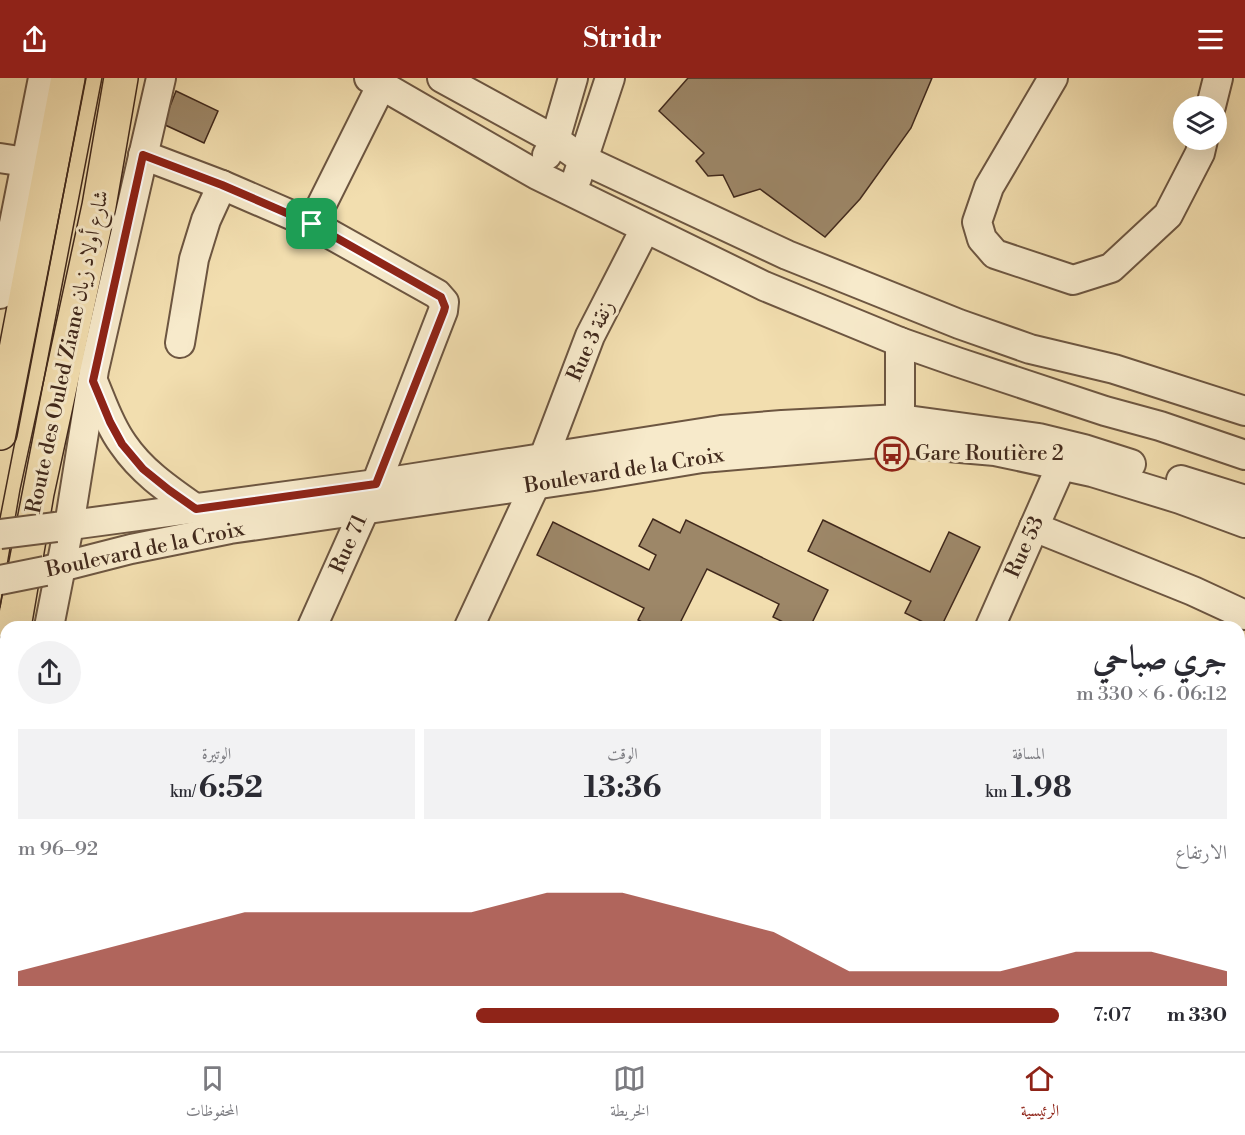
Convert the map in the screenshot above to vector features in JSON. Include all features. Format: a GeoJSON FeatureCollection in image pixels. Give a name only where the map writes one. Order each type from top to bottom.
{"type":"FeatureCollection","features":[{"type":"Feature","properties":{"kind":"highway"},"geometry":{"type":"LineString","coordinates":[[0,434],[68,78]]}},
{"type":"Feature","properties":{"kind":"highway","name":"Route des Ouled Ziane شارع أولاد زيان"},"geometry":{"type":"LineString","coordinates":[[15,621],[37,493],[99,206],[121,78]]}},
{"type":"Feature","properties":{"kind":"street"},"geometry":{"type":"LineString","coordinates":[[0,294],[13,160],[43,78]]}},
{"type":"Feature","properties":{"kind":"street"},"geometry":{"type":"LineString","coordinates":[[49,621],[53,569],[161,78]]}},
{"type":"Feature","properties":{"kind":"street"},"geometry":{"type":"LineString","coordinates":[[442,78],[555,141],[582,159],[788,255],[959,324],[1030,349],[1114,369],[1245,411]]}},
{"type":"Feature","properties":{"kind":"street"},"geometry":{"type":"LineString","coordinates":[[537,175],[555,141],[573,78]]}},
{"type":"Feature","properties":{"kind":"street"},"geometry":{"type":"LineString","coordinates":[[574,191],[582,159],[610,78]]}},
{"type":"Feature","properties":{"kind":"street"},"geometry":{"type":"LineString","coordinates":[[1053,78],[989,187],[977,222],[982,239],[995,254],[1073,280],[1111,268],[1168,215],[1201,150]]}},
{"type":"Feature","properties":{"kind":"street"},"geometry":{"type":"LineString","coordinates":[[1214,96],[1218,78]]}},
{"type":"Feature","properties":{"kind":"street"},"geometry":{"type":"LineString","coordinates":[[312,224],[375,81],[537,175],[574,191],[645,229],[764,286],[900,342],[967,366],[1105,411],[1170,429],[1245,455]]}},
{"type":"Feature","properties":{"kind":"street","name":"Rue 71"},"geometry":{"type":"LineString","coordinates":[[143,155],[222,185],[312,224],[437,294],[444,302],[444,311],[371,496],[315,621]]}},
{"type":"Feature","properties":{"kind":"street"},"geometry":{"type":"LineString","coordinates":[[180,343],[194,259],[206,220],[222,185]]}},
{"type":"Feature","properties":{"kind":"street","name":"Rue 3 زنقة"},"geometry":{"type":"LineString","coordinates":[[544,457],[590,336],[645,229]]}},
{"type":"Feature","properties":{"kind":"street"},"geometry":{"type":"LineString","coordinates":[[900,342],[900,419]]}},
{"type":"Feature","properties":{"kind":"street"},"geometry":{"type":"LineString","coordinates":[[93,381],[122,444],[143,469],[196,509]]}},
{"type":"Feature","properties":{"kind":"street","name":"Boulevard de la Croix"},"geometry":{"type":"LineString","coordinates":[[0,580],[544,457],[721,430],[900,419],[1039,438],[1083,449],[1237,509]]}},
{"type":"Feature","properties":{"kind":"street","name":"Boulevard de la Croix"},"geometry":{"type":"LineString","coordinates":[[0,534],[196,509],[535,485],[702,458],[891,442],[995,451],[1092,472],[1237,509]]}},
{"type":"Feature","properties":{"kind":"street"},"geometry":{"type":"LineString","coordinates":[[1237,509],[1245,460]]}},
{"type":"Feature","properties":{"kind":"street","name":"Rue 53"},"geometry":{"type":"LineString","coordinates":[[993,621],[1061,466]]}},
{"type":"Feature","properties":{"kind":"street"},"geometry":{"type":"LineString","coordinates":[[472,621],[535,485]]}},
{"type":"Feature","properties":{"kind":"street"},"geometry":{"type":"LineString","coordinates":[[1034,527],[1245,615]]}},
{"type":"Feature","properties":{"kind":"building"},"geometry":{"type":"Polygon","coordinates":[[[688,78],[932,78],[911,128],[860,199],[825,237],[760,189],[734,197],[723,175],[708,176],[696,161],[704,153],[659,111],[688,78]]]}},
{"type":"Feature","properties":{"kind":"building"},"geometry":{"type":"Polygon","coordinates":[[[176,91],[218,111],[204,143],[163,124],[176,91]]]}},
{"type":"Feature","properties":{"kind":"building"},"geometry":{"type":"Polygon","coordinates":[[[653,519],[680,533],[686,520],[828,590],[813,621],[781,621],[773,617],[779,604],[707,569],[681,621],[640,621],[638,620],[644,608],[537,555],[553,522],[649,570],[656,555],[639,546],[653,519]]]}},
{"type":"Feature","properties":{"kind":"building"},"geometry":{"type":"Polygon","coordinates":[[[823,520],[930,572],[949,532],[980,547],[944,621],[921,621],[905,613],[911,601],[808,551],[823,520]]]}},
{"type":"Feature","properties":{"kind":"tram line"},"geometry":{"type":"LineString","coordinates":[[0,518],[86,78]]}},
{"type":"Feature","properties":{"kind":"tram line"},"geometry":{"type":"LineString","coordinates":[[0,607],[102,78]]}},
{"type":"Feature","properties":{"kind":"place","name":"Gare Routière 2"},"geometry":{"type":"Point","coordinates":[892,454]}},
{"type":"Feature","properties":{"kind":"route"},"geometry":{"type":"LineString","coordinates":[[143,155],[222,185],[312,224],[437,294],[444,302],[444,311],[376,484],[196,509],[143,469],[122,444],[93,381],[143,155]]}}]}
